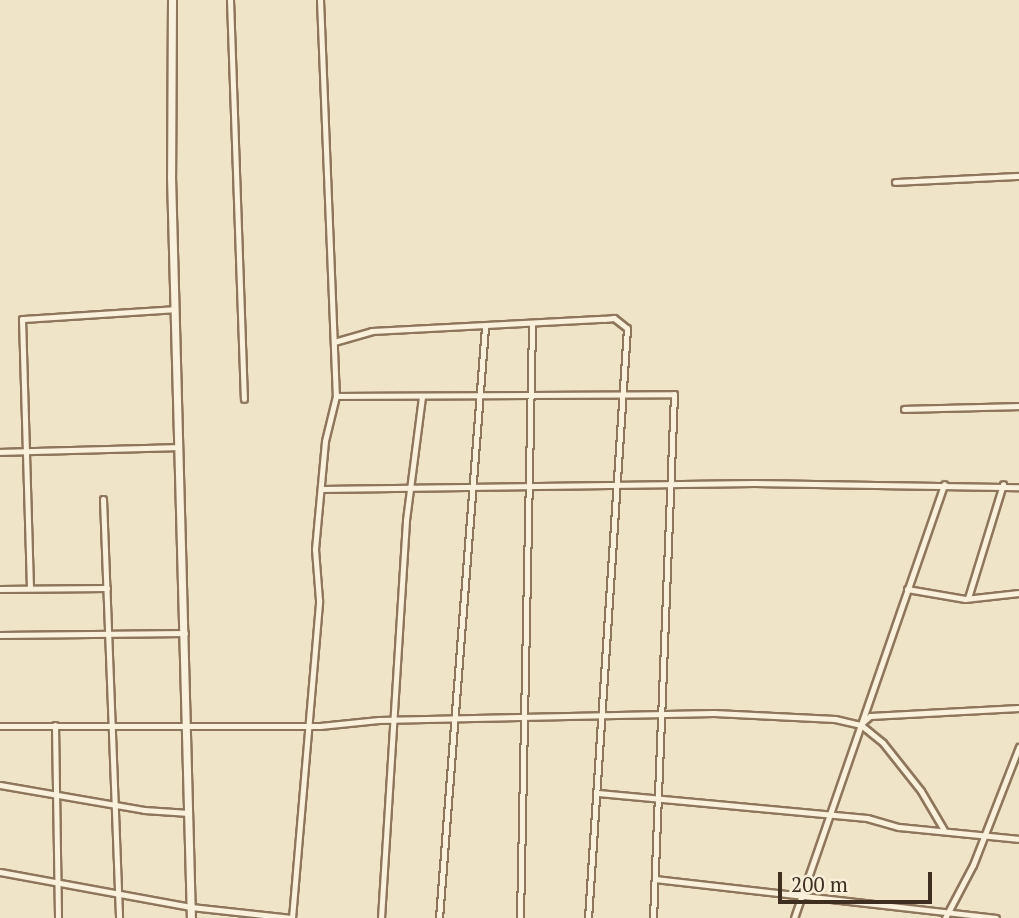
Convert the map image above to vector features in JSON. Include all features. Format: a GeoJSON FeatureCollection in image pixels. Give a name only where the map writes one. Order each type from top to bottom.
{"type":"FeatureCollection","features":[{"type":"Feature","properties":{"kind":"street"},"geometry":{"type":"LineString","coordinates":[[172,0],[175,309],[181,447],[191,918]]}},
{"type":"Feature","properties":{"kind":"street"},"geometry":{"type":"LineString","coordinates":[[230,0],[244,399]]}},
{"type":"Feature","properties":{"kind":"street"},"geometry":{"type":"LineString","coordinates":[[0,872],[119,891],[191,907],[291,918],[319,600],[315,549],[325,441],[336,396],[320,0]]}},
{"type":"Feature","properties":{"kind":"street"},"geometry":{"type":"LineString","coordinates":[[895,182],[1019,176]]}},
{"type":"Feature","properties":{"kind":"street"},"geometry":{"type":"LineString","coordinates":[[30,588],[22,319],[175,309]]}},
{"type":"Feature","properties":{"kind":"street"},"geometry":{"type":"LineString","coordinates":[[334,342],[372,331],[614,318],[624,323],[622,395],[600,715],[598,793],[588,918]]}},
{"type":"Feature","properties":{"kind":"street"},"geometry":{"type":"LineString","coordinates":[[520,918],[532,324]]}},
{"type":"Feature","properties":{"kind":"street"},"geometry":{"type":"LineString","coordinates":[[439,918],[472,486],[482,396],[485,327]]}},
{"type":"Feature","properties":{"kind":"street"},"geometry":{"type":"LineString","coordinates":[[336,396],[674,394],[660,714],[660,799],[653,918]]}},
{"type":"Feature","properties":{"kind":"street"},"geometry":{"type":"LineString","coordinates":[[381,918],[410,488],[422,397]]}},
{"type":"Feature","properties":{"kind":"street"},"geometry":{"type":"LineString","coordinates":[[904,409],[1019,406]]}},
{"type":"Feature","properties":{"kind":"street"},"geometry":{"type":"LineString","coordinates":[[0,452],[181,447]]}},
{"type":"Feature","properties":{"kind":"street"},"geometry":{"type":"LineString","coordinates":[[322,489],[614,487],[671,484],[1003,484],[1019,487]]}},
{"type":"Feature","properties":{"kind":"street"},"geometry":{"type":"LineString","coordinates":[[794,918],[944,484]]}},
{"type":"Feature","properties":{"kind":"street"},"geometry":{"type":"LineString","coordinates":[[968,598],[1003,484]]}},
{"type":"Feature","properties":{"kind":"street"},"geometry":{"type":"LineString","coordinates":[[103,499],[120,918]]}},
{"type":"Feature","properties":{"kind":"street"},"geometry":{"type":"LineString","coordinates":[[907,589],[968,598],[1017,593],[1019,584]]}},
{"type":"Feature","properties":{"kind":"street"},"geometry":{"type":"LineString","coordinates":[[0,589],[107,588]]}},
{"type":"Feature","properties":{"kind":"street"},"geometry":{"type":"LineString","coordinates":[[0,635],[185,633]]}},
{"type":"Feature","properties":{"kind":"street"},"geometry":{"type":"LineString","coordinates":[[861,725],[870,716],[1019,708]]}},
{"type":"Feature","properties":{"kind":"street"},"geometry":{"type":"LineString","coordinates":[[0,726],[307,725],[600,715],[803,715],[861,725],[921,791],[944,830]]}},
{"type":"Feature","properties":{"kind":"street"},"geometry":{"type":"LineString","coordinates":[[55,725],[58,918]]}},
{"type":"Feature","properties":{"kind":"street"},"geometry":{"type":"LineString","coordinates":[[947,915],[984,837],[1019,747]]}},
{"type":"Feature","properties":{"kind":"street"},"geometry":{"type":"LineString","coordinates":[[0,785],[116,806],[189,813]]}},
{"type":"Feature","properties":{"kind":"street"},"geometry":{"type":"LineString","coordinates":[[598,793],[829,816],[984,837],[1019,839]]}},
{"type":"Feature","properties":{"kind":"street"},"geometry":{"type":"LineString","coordinates":[[655,879],[802,895],[947,915],[996,918]]}}]}
